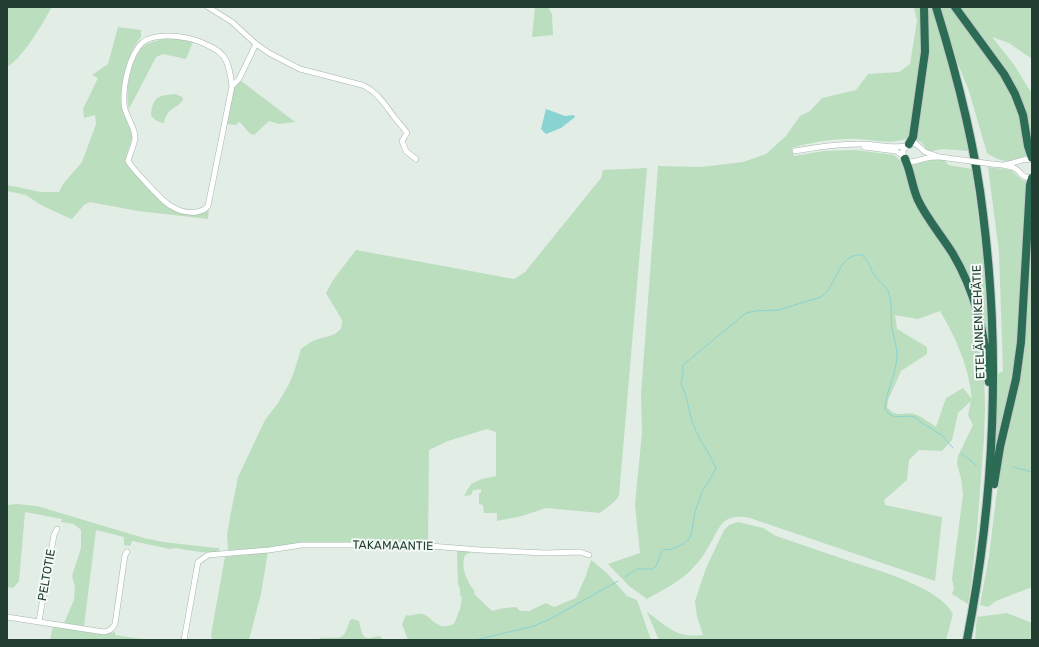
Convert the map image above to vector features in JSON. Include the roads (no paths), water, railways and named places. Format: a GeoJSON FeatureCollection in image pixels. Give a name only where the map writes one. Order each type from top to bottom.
{"type":"FeatureCollection","features":[{"type":"Feature","properties":{"kind":"highway"},"geometry":{"type":"LineString","coordinates":[[908,145],[913,137],[925,52],[924,7]]}},
{"type":"Feature","properties":{"kind":"highway","name":"ETELÄINEN KEHÄTIE"},"geometry":{"type":"LineString","coordinates":[[936,7],[954,69],[969,131],[983,214],[989,261],[993,333],[992,447],[982,548],[966,640]]}},
{"type":"Feature","properties":{"kind":"highway"},"geometry":{"type":"LineString","coordinates":[[955,7],[1004,74],[1015,94],[1023,115],[1028,146],[1032,159]]}},
{"type":"Feature","properties":{"kind":"highway"},"geometry":{"type":"LineString","coordinates":[[904,158],[919,201],[958,262],[976,307],[982,331],[988,368],[992,447]]}},
{"type":"Feature","properties":{"kind":"highway"},"geometry":{"type":"LineString","coordinates":[[982,548],[990,514],[1000,447],[1013,392],[1018,362],[1024,299],[1030,185],[1032,178]]}},
{"type":"Feature","properties":{"kind":"street"},"geometry":{"type":"LineString","coordinates":[[208,7],[232,22],[256,44],[269,53],[300,69],[362,85],[371,89],[392,111],[403,126],[407,133],[402,141],[406,151],[416,160]]}},
{"type":"Feature","properties":{"kind":"street"},"geometry":{"type":"LineString","coordinates":[[232,86],[228,63],[222,54],[214,48],[193,40],[177,35],[152,38],[143,42],[135,50],[128,70],[124,104],[134,131],[135,138],[128,161],[170,206],[188,213],[205,210],[208,206],[232,86],[239,79],[256,44]]}},
{"type":"Feature","properties":{"kind":"street"},"geometry":{"type":"LineString","coordinates":[[795,151],[832,146],[864,144],[898,147],[915,144],[927,154],[1014,168],[1025,178],[1032,178]]}},
{"type":"Feature","properties":{"kind":"street"},"geometry":{"type":"LineString","coordinates":[[848,145],[896,151],[904,158],[913,162],[927,158],[940,157]]}},
{"type":"Feature","properties":{"kind":"street"},"geometry":{"type":"LineString","coordinates":[[904,158],[903,150],[908,145]]}},
{"type":"Feature","properties":{"kind":"street"},"geometry":{"type":"LineString","coordinates":[[1000,165],[1032,159]]}},
{"type":"Feature","properties":{"kind":"street","name":"PELTOTIE"},"geometry":{"type":"LineString","coordinates":[[39,621],[54,535],[57,529]]}},
{"type":"Feature","properties":{"kind":"street","name":"TAKAMAANTIE"},"geometry":{"type":"LineString","coordinates":[[184,640],[198,562],[208,555],[269,550],[302,545],[418,545],[546,553],[580,552],[589,555]]}},
{"type":"Feature","properties":{"kind":"street"},"geometry":{"type":"LineString","coordinates":[[7,617],[104,632],[112,629],[115,624],[125,555],[127,552]]}},
{"type":"Feature","properties":{"kind":"water"},"geometry":{"type":"Polygon","coordinates":[[[546,109],[565,116],[574,115],[575,117],[561,128],[546,134],[541,129],[546,109]]]}},
{"type":"Feature","properties":{"kind":"waterway"},"geometry":{"type":"LineString","coordinates":[[625,577],[637,569],[652,569],[656,566],[662,550],[673,549],[683,544],[690,538],[695,512],[702,492],[716,469],[697,434],[693,423],[686,395],[681,384],[683,365],[746,313],[778,310],[821,297],[827,292],[838,271],[847,259],[854,256],[862,255],[864,257],[874,275],[885,286],[890,296],[891,319],[897,362],[887,395],[885,409],[889,414],[895,417],[915,417],[943,436],[953,448]]}},
{"type":"Feature","properties":{"kind":"waterway"},"geometry":{"type":"LineString","coordinates":[[961,453],[976,465]]}},
{"type":"Feature","properties":{"kind":"waterway"},"geometry":{"type":"LineString","coordinates":[[1013,467],[1032,472]]}},
{"type":"Feature","properties":{"kind":"waterway"},"geometry":{"type":"LineString","coordinates":[[475,640],[534,626],[554,617],[618,581]]}}]}
